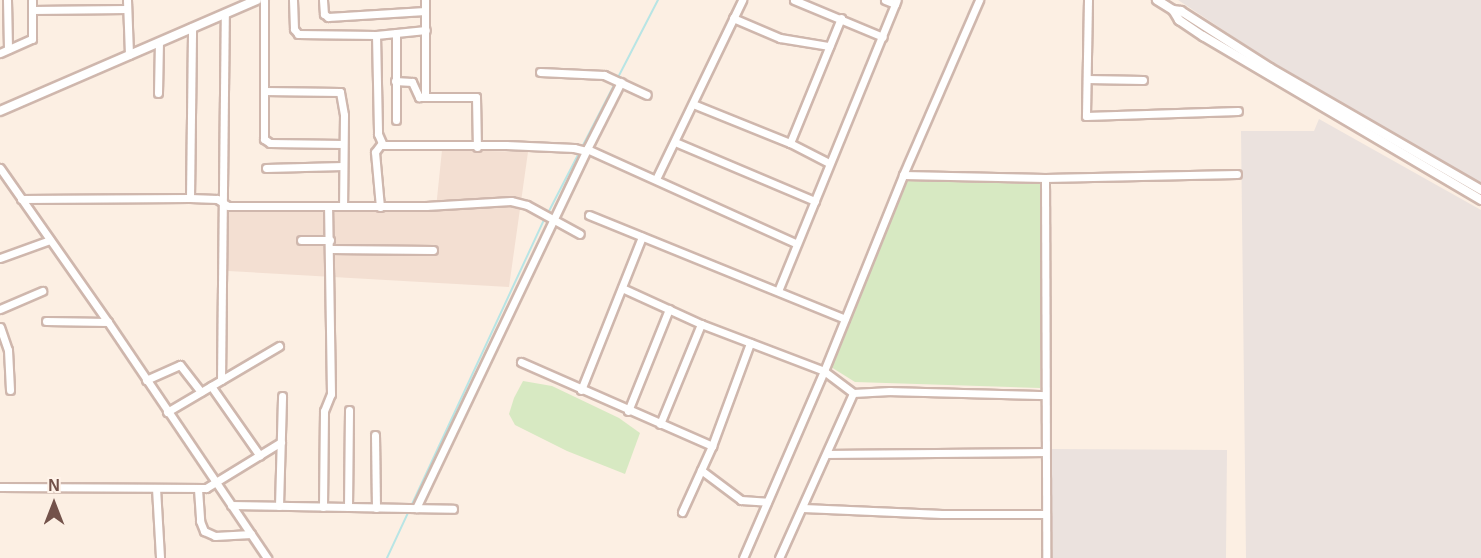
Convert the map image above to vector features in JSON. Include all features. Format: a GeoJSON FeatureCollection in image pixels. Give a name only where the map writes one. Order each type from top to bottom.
{"type":"FeatureCollection","features":[{"type":"Feature","properties":{"kind":"street"},"geometry":{"type":"LineString","coordinates":[[7,0],[8,49]]}},
{"type":"Feature","properties":{"kind":"street"},"geometry":{"type":"LineString","coordinates":[[0,53],[31,40],[32,0]]}},
{"type":"Feature","properties":{"kind":"street"},"geometry":{"type":"LineString","coordinates":[[127,0],[129,55]]}},
{"type":"Feature","properties":{"kind":"street"},"geometry":{"type":"LineString","coordinates":[[0,111],[256,0]]}},
{"type":"Feature","properties":{"kind":"street"},"geometry":{"type":"LineString","coordinates":[[264,0],[265,141],[343,144]]}},
{"type":"Feature","properties":{"kind":"street"},"geometry":{"type":"LineString","coordinates":[[293,0],[294,29],[297,34],[376,35],[426,30]]}},
{"type":"Feature","properties":{"kind":"street"},"geometry":{"type":"LineString","coordinates":[[323,0],[324,14],[328,17],[425,11]]}},
{"type":"Feature","properties":{"kind":"street"},"geometry":{"type":"LineString","coordinates":[[425,0],[425,96]]}},
{"type":"Feature","properties":{"kind":"street"},"geometry":{"type":"LineString","coordinates":[[656,179],[742,0]]}},
{"type":"Feature","properties":{"kind":"street"},"geometry":{"type":"LineString","coordinates":[[794,0],[883,37]]}},
{"type":"Feature","properties":{"kind":"street"},"geometry":{"type":"LineString","coordinates":[[778,291],[896,2],[885,0]]}},
{"type":"Feature","properties":{"kind":"street"},"geometry":{"type":"LineString","coordinates":[[743,558],[824,371],[903,175],[979,0]]}},
{"type":"Feature","properties":{"kind":"street"},"geometry":{"type":"LineString","coordinates":[[1088,0],[1086,116],[1238,111]]}},
{"type":"Feature","properties":{"kind":"street"},"geometry":{"type":"LineString","coordinates":[[1157,0],[1173,10],[1181,11],[1270,68],[1481,190]]}},
{"type":"Feature","properties":{"kind":"street"},"geometry":{"type":"LineString","coordinates":[[32,10],[127,9]]}},
{"type":"Feature","properties":{"kind":"street"},"geometry":{"type":"LineString","coordinates":[[1173,10],[1179,20],[1203,36],[1481,200]]}},
{"type":"Feature","properties":{"kind":"street"},"geometry":{"type":"LineString","coordinates":[[221,380],[225,14]]}},
{"type":"Feature","properties":{"kind":"street"},"geometry":{"type":"LineString","coordinates":[[733,18],[780,38],[829,46]]}},
{"type":"Feature","properties":{"kind":"street"},"geometry":{"type":"LineString","coordinates":[[790,143],[841,18]]}},
{"type":"Feature","properties":{"kind":"street"},"geometry":{"type":"LineString","coordinates":[[190,198],[192,27]]}},
{"type":"Feature","properties":{"kind":"street"},"geometry":{"type":"LineString","coordinates":[[396,33],[396,120]]}},
{"type":"Feature","properties":{"kind":"street"},"geometry":{"type":"LineString","coordinates":[[376,35],[381,144],[375,152],[380,207]]}},
{"type":"Feature","properties":{"kind":"street"},"geometry":{"type":"LineString","coordinates":[[158,93],[159,43]]}},
{"type":"Feature","properties":{"kind":"street"},"geometry":{"type":"LineString","coordinates":[[540,72],[611,77],[647,95]]}},
{"type":"Feature","properties":{"kind":"street"},"geometry":{"type":"LineString","coordinates":[[1087,79],[1143,80]]}},
{"type":"Feature","properties":{"kind":"street"},"geometry":{"type":"LineString","coordinates":[[395,81],[412,82],[417,96],[476,97],[477,147]]}},
{"type":"Feature","properties":{"kind":"street"},"geometry":{"type":"LineString","coordinates":[[411,508],[583,150],[620,82]]}},
{"type":"Feature","properties":{"kind":"street"},"geometry":{"type":"LineString","coordinates":[[264,91],[340,92],[344,115],[343,206]]}},
{"type":"Feature","properties":{"kind":"street"},"geometry":{"type":"LineString","coordinates":[[693,104],[790,143],[829,163]]}},
{"type":"Feature","properties":{"kind":"street"},"geometry":{"type":"LineString","coordinates":[[675,142],[815,201]]}},
{"type":"Feature","properties":{"kind":"street"},"geometry":{"type":"LineString","coordinates":[[381,144],[583,150],[656,179],[797,244]]}},
{"type":"Feature","properties":{"kind":"street"},"geometry":{"type":"LineString","coordinates":[[266,168],[343,166]]}},
{"type":"Feature","properties":{"kind":"street"},"geometry":{"type":"LineString","coordinates":[[0,168],[108,322],[267,558]]}},
{"type":"Feature","properties":{"kind":"street"},"geometry":{"type":"LineString","coordinates":[[903,175],[1045,178],[1237,174]]}},
{"type":"Feature","properties":{"kind":"street"},"geometry":{"type":"LineString","coordinates":[[1045,178],[1046,558]]}},
{"type":"Feature","properties":{"kind":"street"},"geometry":{"type":"LineString","coordinates":[[21,199],[190,198],[222,201],[228,206],[380,207],[511,201],[522,203],[580,234]]}},
{"type":"Feature","properties":{"kind":"street"},"geometry":{"type":"LineString","coordinates":[[323,507],[324,411],[331,394],[331,249],[328,206]]}},
{"type":"Feature","properties":{"kind":"street"},"geometry":{"type":"LineString","coordinates":[[589,215],[845,319]]}},
{"type":"Feature","properties":{"kind":"street"},"geometry":{"type":"LineString","coordinates":[[581,390],[642,237]]}},
{"type":"Feature","properties":{"kind":"street"},"geometry":{"type":"LineString","coordinates":[[0,258],[50,240]]}},
{"type":"Feature","properties":{"kind":"street"},"geometry":{"type":"LineString","coordinates":[[301,240],[330,240]]}},
{"type":"Feature","properties":{"kind":"street"},"geometry":{"type":"LineString","coordinates":[[331,249],[433,250]]}},
{"type":"Feature","properties":{"kind":"street"},"geometry":{"type":"LineString","coordinates":[[622,288],[701,324],[824,371],[853,393],[880,391],[1045,395]]}},
{"type":"Feature","properties":{"kind":"street"},"geometry":{"type":"LineString","coordinates":[[0,309],[42,291]]}},
{"type":"Feature","properties":{"kind":"street"},"geometry":{"type":"LineString","coordinates":[[628,411],[669,309]]}},
{"type":"Feature","properties":{"kind":"street"},"geometry":{"type":"LineString","coordinates":[[46,321],[108,322]]}},
{"type":"Feature","properties":{"kind":"street"},"geometry":{"type":"LineString","coordinates":[[660,424],[701,324]]}},
{"type":"Feature","properties":{"kind":"street"},"geometry":{"type":"LineString","coordinates":[[0,327],[8,350],[10,390]]}},
{"type":"Feature","properties":{"kind":"street"},"geometry":{"type":"LineString","coordinates":[[682,512],[712,446],[750,343]]}},
{"type":"Feature","properties":{"kind":"street"},"geometry":{"type":"LineString","coordinates":[[167,412],[279,346]]}},
{"type":"Feature","properties":{"kind":"street"},"geometry":{"type":"LineString","coordinates":[[521,362],[712,446]]}},
{"type":"Feature","properties":{"kind":"street"},"geometry":{"type":"LineString","coordinates":[[146,380],[180,365],[201,392]]}},
{"type":"Feature","properties":{"kind":"street"},"geometry":{"type":"LineString","coordinates":[[211,386],[260,456]]}},
{"type":"Feature","properties":{"kind":"street"},"geometry":{"type":"LineString","coordinates":[[779,558],[853,393]]}},
{"type":"Feature","properties":{"kind":"street"},"geometry":{"type":"LineString","coordinates":[[279,506],[282,396]]}},
{"type":"Feature","properties":{"kind":"street"},"geometry":{"type":"LineString","coordinates":[[348,507],[349,410]]}},
{"type":"Feature","properties":{"kind":"street"},"geometry":{"type":"LineString","coordinates":[[375,435],[376,508]]}},
{"type":"Feature","properties":{"kind":"street"},"geometry":{"type":"LineString","coordinates":[[0,487],[198,489],[216,484],[281,442]]}},
{"type":"Feature","properties":{"kind":"street"},"geometry":{"type":"LineString","coordinates":[[827,454],[1045,452]]}},
{"type":"Feature","properties":{"kind":"street"},"geometry":{"type":"LineString","coordinates":[[701,470],[741,500],[767,502]]}},
{"type":"Feature","properties":{"kind":"street"},"geometry":{"type":"LineString","coordinates":[[156,488],[160,558]]}},
{"type":"Feature","properties":{"kind":"street"},"geometry":{"type":"LineString","coordinates":[[198,489],[200,521],[204,531],[215,536],[251,534]]}},
{"type":"Feature","properties":{"kind":"street"},"geometry":{"type":"LineString","coordinates":[[231,505],[453,509]]}},
{"type":"Feature","properties":{"kind":"street"},"geometry":{"type":"LineString","coordinates":[[803,508],[942,514],[1046,514]]}},
{"type":"Feature","properties":{"kind":"shaded area"},"geometry":{"type":"Polygon","coordinates":[[[1178,0],[1481,0],[1481,184],[1264,57],[1178,0]]]}},
{"type":"Feature","properties":{"kind":"shaded area"},"geometry":{"type":"Polygon","coordinates":[[[1319,119],[1481,210],[1481,558],[1246,558],[1241,131],[1314,131],[1319,119]]]}},
{"type":"Feature","properties":{"kind":"shaded area"},"geometry":{"type":"Polygon","coordinates":[[[442,150],[528,152],[509,287],[228,271],[226,207],[436,208],[442,150]]]}},
{"type":"Feature","properties":{"kind":"shaded area"},"geometry":{"type":"Polygon","coordinates":[[[1052,449],[1227,450],[1226,558],[1051,558],[1052,449]]]}},
{"type":"Feature","properties":{"kind":"green space"},"geometry":{"type":"Polygon","coordinates":[[[906,181],[1040,184],[1040,388],[855,382],[831,367],[906,181]]]}},
{"type":"Feature","properties":{"kind":"green space"},"geometry":{"type":"Polygon","coordinates":[[[523,381],[552,386],[619,418],[640,433],[625,474],[567,451],[515,425],[509,414],[523,381]]]}},
{"type":"Feature","properties":{"kind":"waterway"},"geometry":{"type":"LineString","coordinates":[[548,213],[658,0]]}},
{"type":"Feature","properties":{"kind":"waterway"},"geometry":{"type":"LineString","coordinates":[[387,558],[545,218]]}}]}
